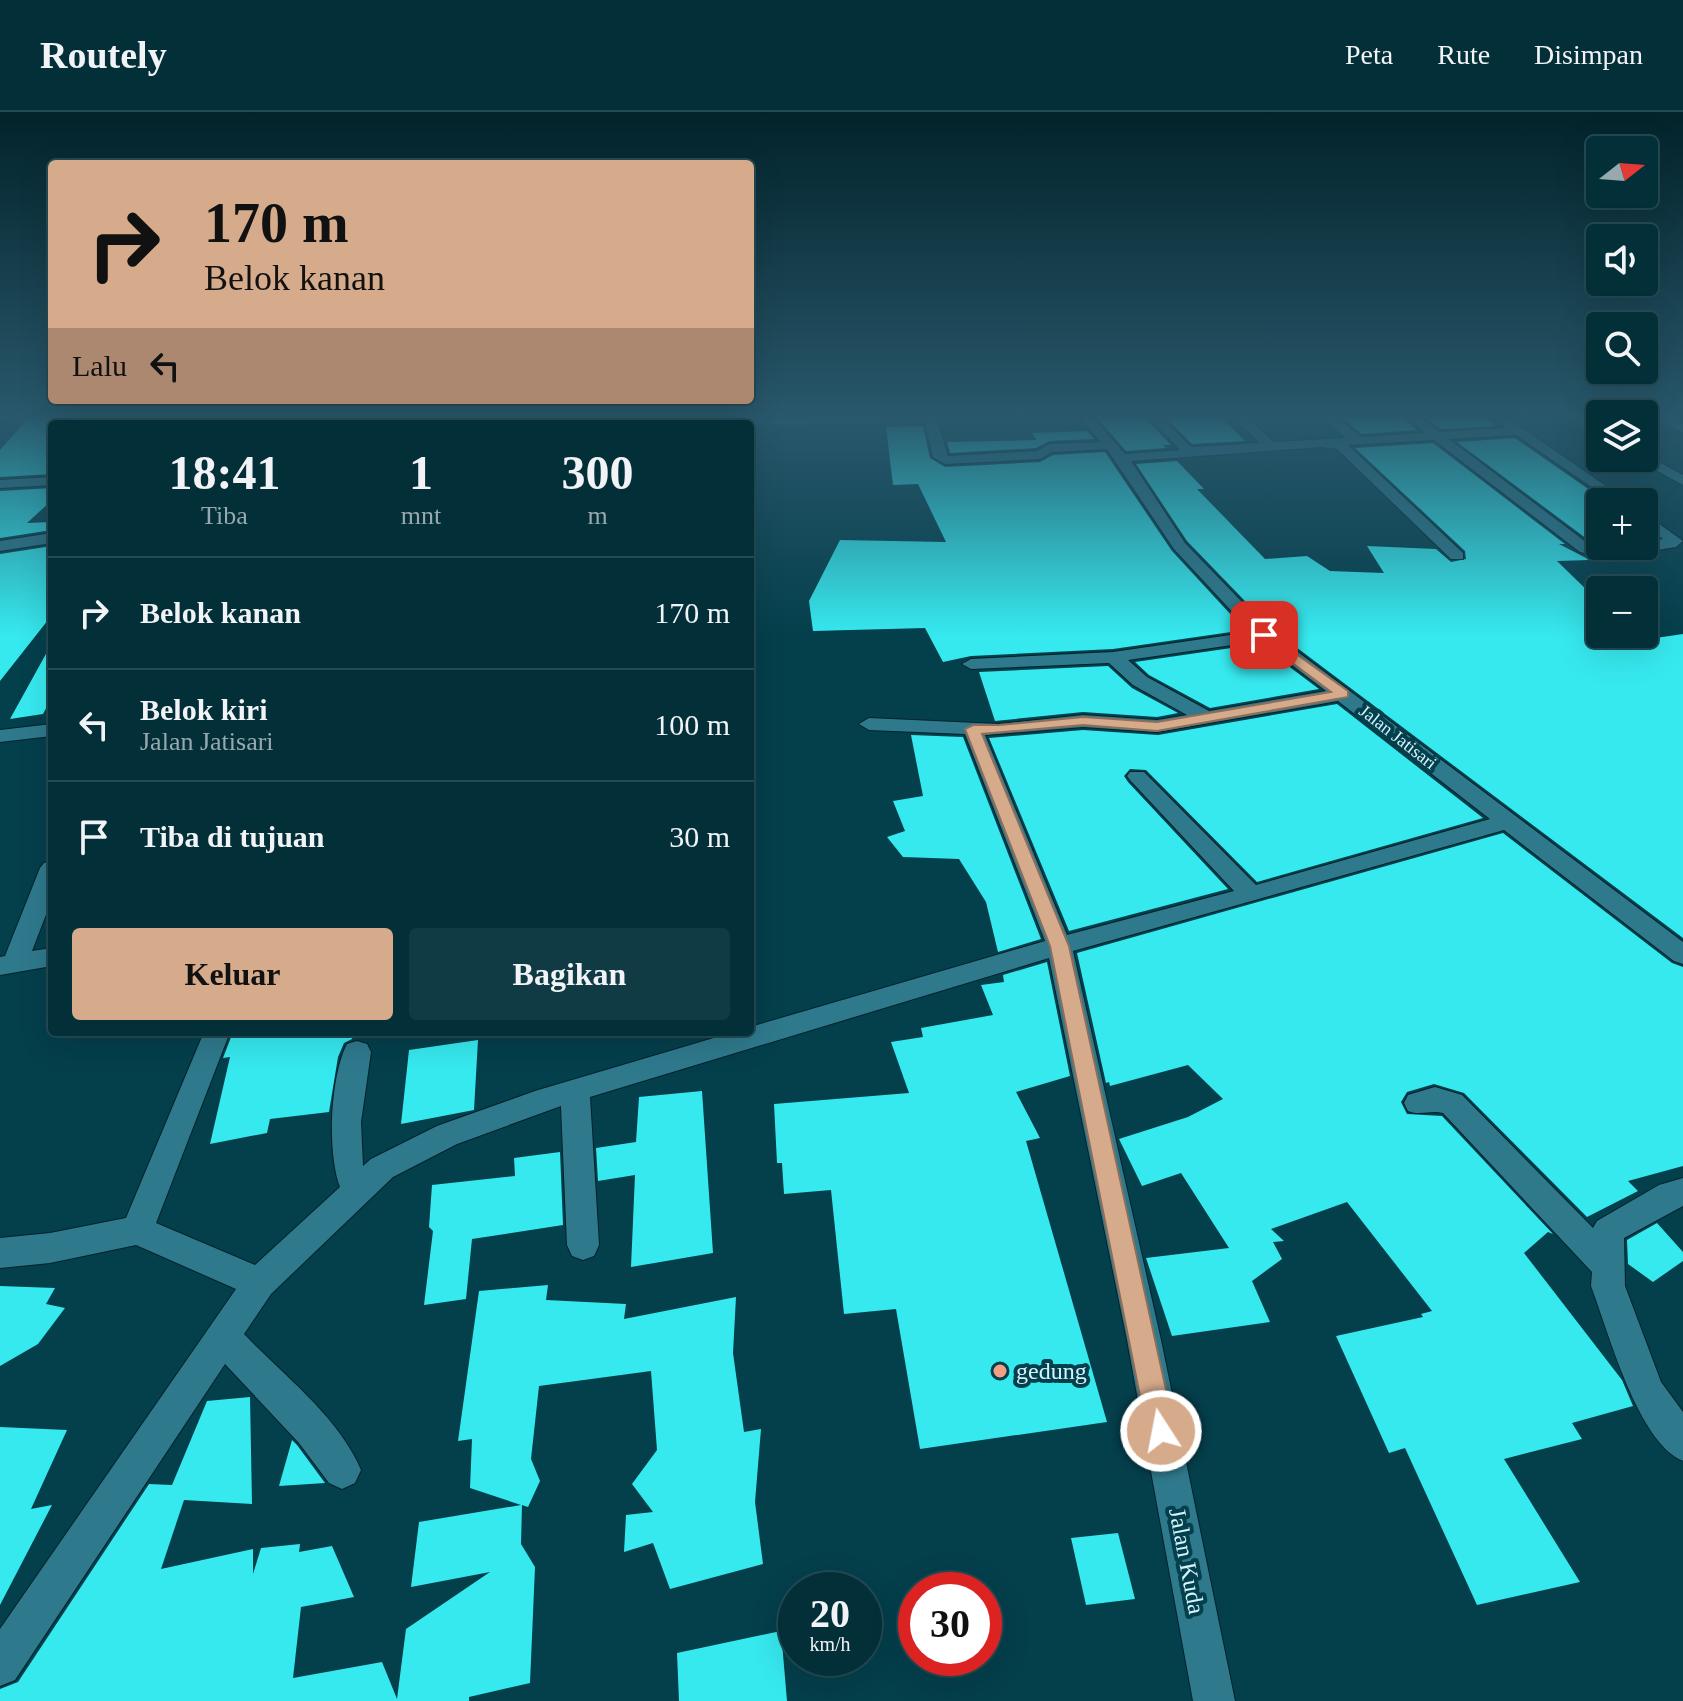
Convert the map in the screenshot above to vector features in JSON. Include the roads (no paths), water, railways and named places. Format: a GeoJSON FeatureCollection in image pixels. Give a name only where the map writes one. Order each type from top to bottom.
{"type":"FeatureCollection","features":[{"type":"Feature","properties":{"kind":"street","name":"Jalan Jatisari"},"geometry":{"type":"LineString","coordinates":[[1141,488],[1179,546],[1264,635],[1683,955]]}},
{"type":"Feature","properties":{"kind":"street"},"geometry":{"type":"LineString","coordinates":[[1385,488],[1457,556]]}},
{"type":"Feature","properties":{"kind":"street"},"geometry":{"type":"LineString","coordinates":[[1505,488],[1586,548]]}},
{"type":"Feature","properties":{"kind":"street"},"geometry":{"type":"LineString","coordinates":[[1658,528],[1676,542],[1658,545]]}},
{"type":"Feature","properties":{"kind":"street"},"geometry":{"type":"LineString","coordinates":[[0,546],[48,539]]}},
{"type":"Feature","properties":{"kind":"street"},"geometry":{"type":"LineString","coordinates":[[971,664],[1113,657],[1264,635]]}},
{"type":"Feature","properties":{"kind":"street"},"geometry":{"type":"LineString","coordinates":[[1113,657],[1140,681],[1207,718]]}},
{"type":"Feature","properties":{"kind":"street"},"geometry":{"type":"LineString","coordinates":[[869,724],[999,730],[1083,721],[1157,726],[1343,694]]}},
{"type":"Feature","properties":{"kind":"street","name":"Jalan Kuda"},"geometry":{"type":"LineString","coordinates":[[973,729],[1059,946],[1144,1340],[1214,1701]]}},
{"type":"Feature","properties":{"kind":"street"},"geometry":{"type":"LineString","coordinates":[[0,736],[48,730]]}},
{"type":"Feature","properties":{"kind":"street"},"geometry":{"type":"LineString","coordinates":[[1137,776],[1251,894]]}},
{"type":"Feature","properties":{"kind":"street"},"geometry":{"type":"LineString","coordinates":[[3,1654],[259,1283],[382,1168],[447,1135],[575,1091],[1059,946],[1505,822]]}},
{"type":"Feature","properties":{"kind":"street"},"geometry":{"type":"LineString","coordinates":[[7,965],[48,877]]}},
{"type":"Feature","properties":{"kind":"street"},"geometry":{"type":"LineString","coordinates":[[7,965],[48,958]]}},
{"type":"Feature","properties":{"kind":"street"},"geometry":{"type":"LineString","coordinates":[[137,1230],[215,1036]]}},
{"type":"Feature","properties":{"kind":"street"},"geometry":{"type":"LineString","coordinates":[[357,1052],[345,1124],[349,1175],[357,1191]]}},
{"type":"Feature","properties":{"kind":"street"},"geometry":{"type":"LineString","coordinates":[[575,1091],[583,1245]]}},
{"type":"Feature","properties":{"kind":"street"},"geometry":{"type":"LineString","coordinates":[[1418,1103],[1435,1099],[1452,1103],[1608,1266]]}},
{"type":"Feature","properties":{"kind":"street"},"geometry":{"type":"LineString","coordinates":[[1683,1192],[1670,1195],[1608,1231],[1608,1286],[1648,1393],[1683,1443]]}},
{"type":"Feature","properties":{"kind":"street"},"geometry":{"type":"LineString","coordinates":[[0,1253],[50,1248],[137,1230],[259,1283]]}},
{"type":"Feature","properties":{"kind":"street"},"geometry":{"type":"LineString","coordinates":[[223,1337],[312,1430],[342,1470]]}},
{"type":"Feature","properties":{"kind":"place","name":"gedung"},"geometry":{"type":"Point","coordinates":[1000,1371]}}]}
